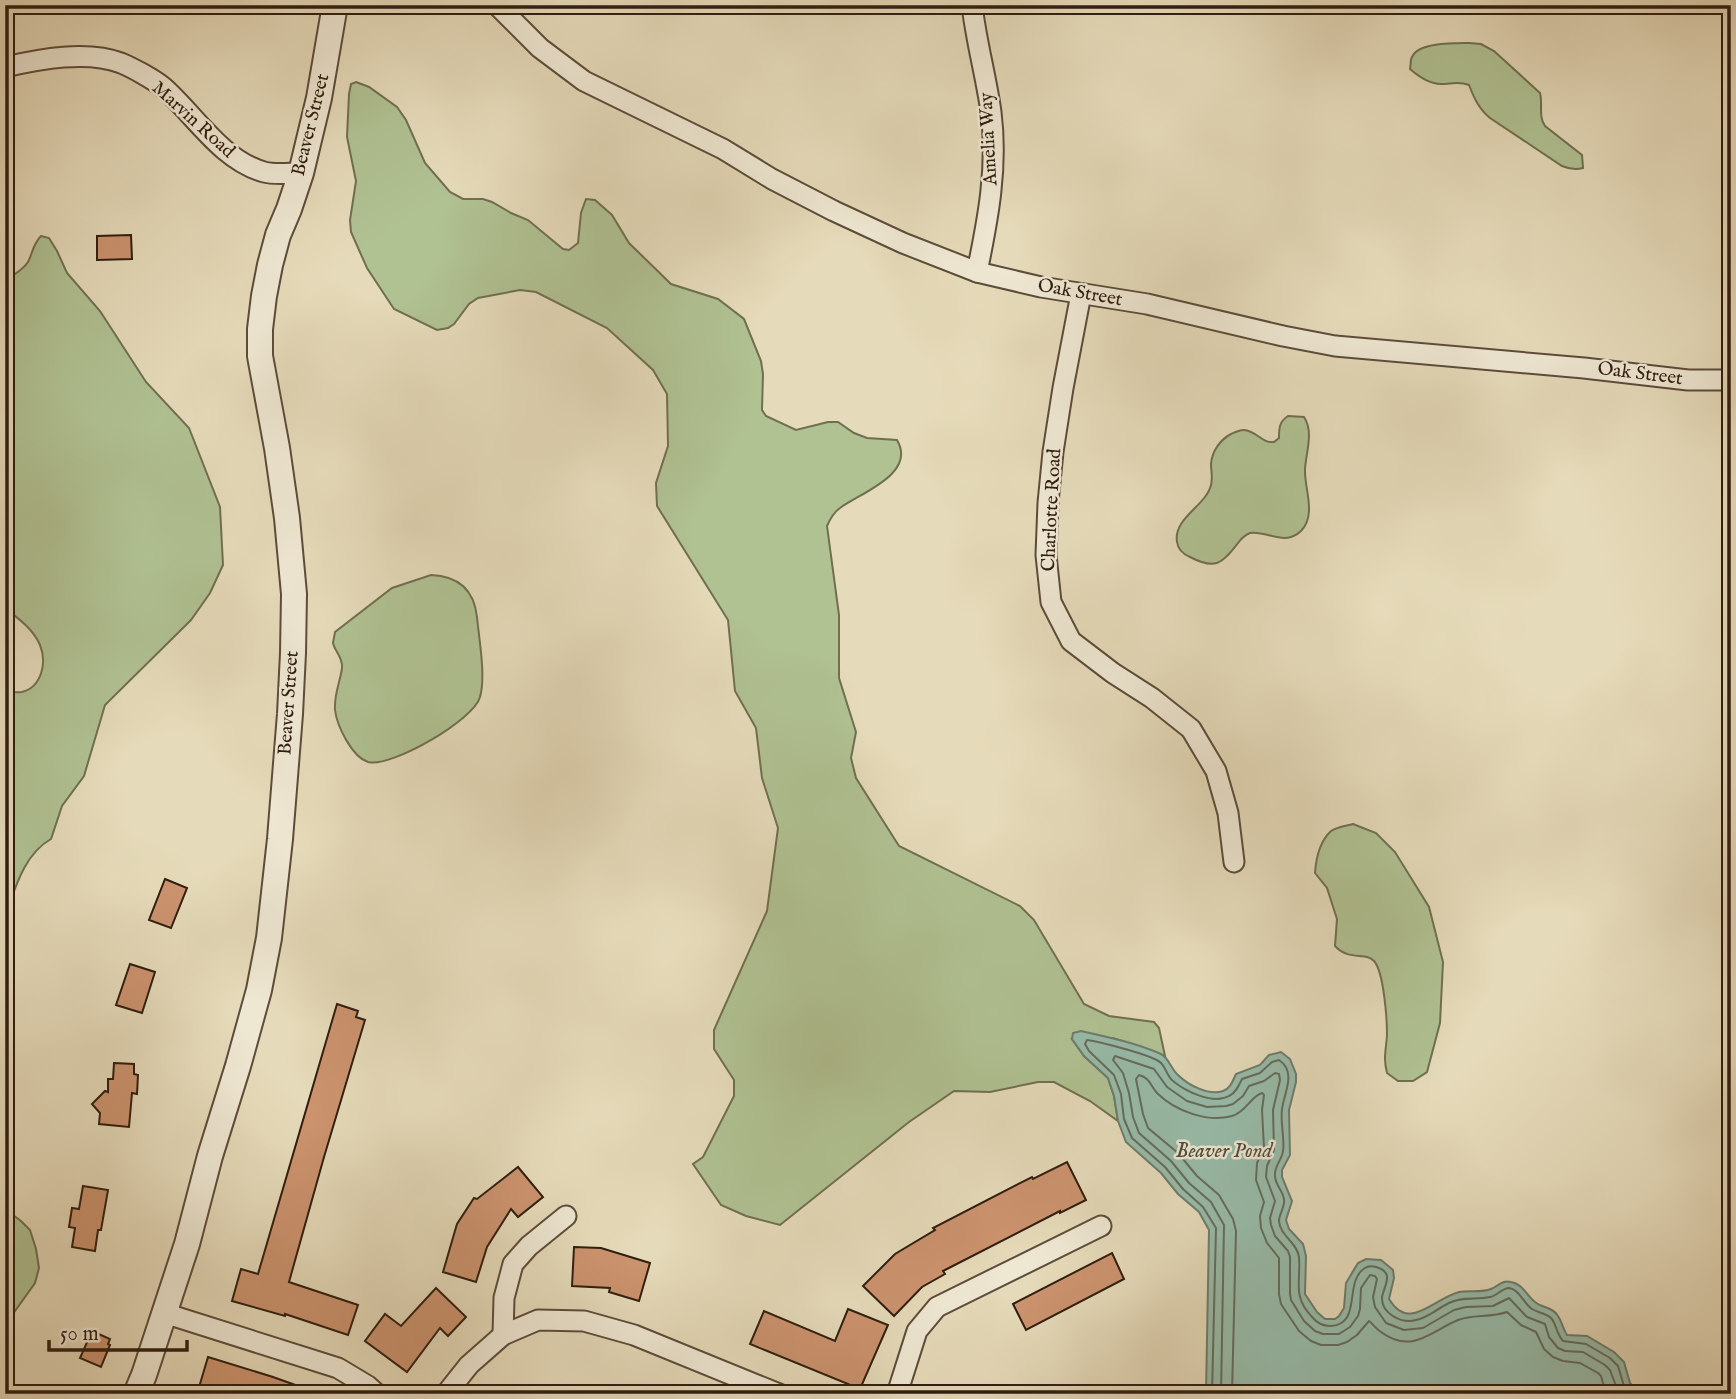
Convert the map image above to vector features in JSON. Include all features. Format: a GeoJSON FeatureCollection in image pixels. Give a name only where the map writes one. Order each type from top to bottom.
{"type":"FeatureCollection","features":[{"type":"Feature","properties":{"kind":"street","name":"Beaver Street"},"geometry":{"type":"LineString","coordinates":[[136,1394],[187,1244],[259,990],[269,938],[289,714],[294,594],[287,517],[260,356],[260,329],[270,265],[301,173],[319,98],[335,5]]}},
{"type":"Feature","properties":{"kind":"street","name":"Oak Street"},"geometry":{"type":"LineString","coordinates":[[496,5],[540,48],[584,81],[723,149],[772,179],[834,211],[903,243],[977,272],[1081,294],[1147,304],[1335,346],[1688,380],[1731,380]]}},
{"type":"Feature","properties":{"kind":"street","name":"Amelia Way"},"geometry":{"type":"LineString","coordinates":[[972,5],[992,115],[994,174],[989,216],[977,272]]}},
{"type":"Feature","properties":{"kind":"street","name":"Marvin Road"},"geometry":{"type":"LineString","coordinates":[[5,66],[83,55],[120,63],[161,86],[239,161],[265,173],[301,173]]}},
{"type":"Feature","properties":{"kind":"street","name":"Charlotte Road"},"geometry":{"type":"LineString","coordinates":[[1081,294],[1052,465],[1046,555],[1051,601],[1071,641],[1112,673],[1152,698],[1191,730],[1216,771],[1228,813],[1234,862]]}},
{"type":"Feature","properties":{"kind":"street"},"geometry":{"type":"LineString","coordinates":[[503,1335],[504,1298],[513,1264],[529,1246],[566,1216]]}},
{"type":"Feature","properties":{"kind":"street"},"geometry":{"type":"LineString","coordinates":[[897,1394],[917,1331],[937,1307],[1101,1226]]}},
{"type":"Feature","properties":{"kind":"street"},"geometry":{"type":"LineString","coordinates":[[164,1313],[338,1368],[377,1394]]}},
{"type":"Feature","properties":{"kind":"street"},"geometry":{"type":"LineString","coordinates":[[446,1394],[469,1365],[503,1335],[538,1320],[584,1321],[634,1335],[779,1394]]}},
{"type":"Feature","properties":{"kind":"shaded area"},"geometry":{"type":"Polygon","coordinates":[[[1438,44],[1481,44],[1494,51],[1540,93],[1545,126],[1582,155],[1583,168],[1562,166],[1490,118],[1477,103],[1469,85],[1433,83],[1410,69],[1412,57],[1421,48],[1438,44]]]}},
{"type":"Feature","properties":{"kind":"shaded area"},"geometry":{"type":"Polygon","coordinates":[[[356,82],[369,87],[397,107],[406,120],[425,163],[450,192],[463,199],[492,202],[528,220],[563,249],[569,250],[578,243],[581,213],[586,199],[595,200],[612,215],[629,243],[671,284],[718,299],[744,319],[761,361],[762,410],[766,416],[796,430],[838,422],[867,438],[897,440],[901,452],[893,473],[838,510],[827,526],[839,615],[839,678],[856,732],[851,758],[856,778],[899,846],[1020,906],[1034,920],[1084,1004],[1109,1016],[1154,1022],[1159,1028],[1165,1056],[1113,1038],[1072,1039],[1084,1056],[1108,1078],[1118,1121],[1090,1101],[1054,1082],[1038,1082],[990,1092],[954,1091],[909,1122],[780,1225],[746,1216],[721,1205],[693,1164],[703,1157],[734,1096],[734,1080],[714,1049],[714,1030],[767,911],[778,828],[762,778],[756,728],[735,691],[728,620],[657,506],[656,483],[668,446],[667,394],[653,370],[607,328],[536,292],[520,290],[478,298],[469,304],[454,324],[437,330],[394,309],[367,268],[351,232],[350,220],[356,181],[347,137],[349,94],[351,84],[356,82]]]}},
{"type":"Feature","properties":{"kind":"shaded area"},"geometry":{"type":"Polygon","coordinates":[[[41,236],[49,238],[67,273],[100,311],[146,382],[189,428],[220,507],[223,565],[210,593],[191,620],[105,705],[84,776],[62,806],[51,839],[27,863],[5,916],[5,691],[22,692],[34,685],[41,673],[43,659],[34,634],[5,608],[5,281],[26,265],[41,236]]]}},
{"type":"Feature","properties":{"kind":"shaded area"},"geometry":{"type":"Polygon","coordinates":[[[1288,416],[1304,417],[1309,429],[1305,469],[1309,501],[1306,525],[1295,536],[1288,538],[1250,533],[1217,563],[1199,561],[1183,553],[1178,545],[1177,534],[1185,519],[1208,492],[1212,482],[1211,464],[1217,446],[1227,436],[1243,430],[1274,442],[1279,438],[1281,423],[1288,416]]]}},
{"type":"Feature","properties":{"kind":"shaded area"},"geometry":{"type":"Polygon","coordinates":[[[431,575],[457,582],[472,599],[482,657],[480,697],[463,718],[430,740],[394,758],[368,762],[351,748],[336,717],[335,698],[342,664],[333,643],[335,632],[392,588],[431,575]]]}},
{"type":"Feature","properties":{"kind":"shaded area"},"geometry":{"type":"Polygon","coordinates":[[[1353,824],[1376,833],[1395,852],[1429,907],[1443,962],[1440,1023],[1427,1072],[1413,1081],[1398,1081],[1387,1073],[1386,1008],[1377,967],[1370,958],[1346,954],[1335,946],[1337,919],[1327,888],[1315,873],[1319,850],[1327,835],[1336,828],[1353,824]]]}},
{"type":"Feature","properties":{"kind":"shaded area"},"geometry":{"type":"Polygon","coordinates":[[[5,1209],[30,1230],[39,1268],[35,1283],[5,1325],[5,1209]]]}},
{"type":"Feature","properties":{"kind":"water","name":"Beaver Pond"},"geometry":{"type":"Polygon","coordinates":[[[1081,1031],[1132,1043],[1161,1054],[1182,1079],[1199,1089],[1211,1092],[1226,1090],[1236,1074],[1260,1065],[1269,1055],[1281,1052],[1290,1059],[1296,1082],[1289,1110],[1290,1155],[1282,1170],[1282,1177],[1292,1201],[1286,1220],[1289,1229],[1303,1244],[1306,1256],[1305,1294],[1325,1319],[1339,1316],[1344,1308],[1346,1283],[1358,1263],[1366,1259],[1381,1260],[1393,1270],[1389,1299],[1404,1313],[1421,1311],[1459,1292],[1487,1290],[1511,1282],[1521,1287],[1538,1304],[1556,1313],[1567,1335],[1587,1336],[1614,1352],[1624,1362],[1630,1383],[1640,1394],[1206,1394],[1209,1230],[1199,1212],[1126,1142],[1108,1078],[1084,1056],[1072,1039],[1073,1033],[1081,1031]]]}},
{"type":"Feature","properties":{"kind":"building"},"geometry":{"type":"Polygon","coordinates":[[[131,235],[132,259],[97,260],[97,236],[131,235]]]}},
{"type":"Feature","properties":{"kind":"building"},"geometry":{"type":"Polygon","coordinates":[[[165,879],[187,888],[171,928],[149,920],[165,879]]]}},
{"type":"Feature","properties":{"kind":"building"},"geometry":{"type":"Polygon","coordinates":[[[130,964],[155,972],[142,1013],[116,1005],[130,964]]]}},
{"type":"Feature","properties":{"kind":"building"},"geometry":{"type":"Polygon","coordinates":[[[337,1004],[358,1011],[356,1017],[365,1020],[289,1282],[358,1305],[348,1335],[285,1314],[232,1301],[241,1269],[258,1274],[337,1004]]]}},
{"type":"Feature","properties":{"kind":"building"},"geometry":{"type":"Polygon","coordinates":[[[114,1063],[134,1064],[134,1074],[138,1075],[137,1094],[132,1093],[129,1127],[99,1124],[100,1113],[92,1104],[105,1091],[108,1092],[108,1079],[113,1079],[114,1063]]]}},
{"type":"Feature","properties":{"kind":"building"},"geometry":{"type":"Polygon","coordinates":[[[1067,1162],[1086,1200],[943,1271],[945,1274],[922,1287],[894,1316],[863,1286],[895,1254],[935,1230],[933,1228],[1067,1162]]]}},
{"type":"Feature","properties":{"kind":"building"},"geometry":{"type":"Polygon","coordinates":[[[518,1167],[543,1197],[518,1217],[511,1209],[487,1247],[476,1282],[443,1272],[457,1224],[474,1198],[477,1199],[518,1167]]]}},
{"type":"Feature","properties":{"kind":"building"},"geometry":{"type":"Polygon","coordinates":[[[83,1186],[108,1190],[95,1251],[72,1247],[75,1228],[69,1227],[72,1208],[79,1209],[83,1186]]]}},
{"type":"Feature","properties":{"kind":"building"},"geometry":{"type":"Polygon","coordinates":[[[574,1247],[601,1248],[650,1263],[639,1301],[609,1292],[610,1288],[572,1286],[574,1247]]]}},
{"type":"Feature","properties":{"kind":"building"},"geometry":{"type":"Polygon","coordinates":[[[1112,1253],[1124,1279],[1026,1330],[1013,1304],[1112,1253]]]}},
{"type":"Feature","properties":{"kind":"building"},"geometry":{"type":"Polygon","coordinates":[[[436,1288],[466,1317],[448,1336],[440,1328],[407,1372],[365,1341],[385,1314],[401,1326],[436,1288]]]}},
{"type":"Feature","properties":{"kind":"building"},"geometry":{"type":"Polygon","coordinates":[[[848,1309],[888,1325],[860,1389],[750,1344],[764,1311],[835,1341],[848,1309]]]}},
{"type":"Feature","properties":{"kind":"building"},"geometry":{"type":"Polygon","coordinates":[[[92,1331],[110,1339],[101,1367],[80,1358],[92,1331]]]}},
{"type":"Feature","properties":{"kind":"building"},"geometry":{"type":"Polygon","coordinates":[[[208,1357],[273,1377],[315,1394],[197,1394],[208,1357]]]}}]}
